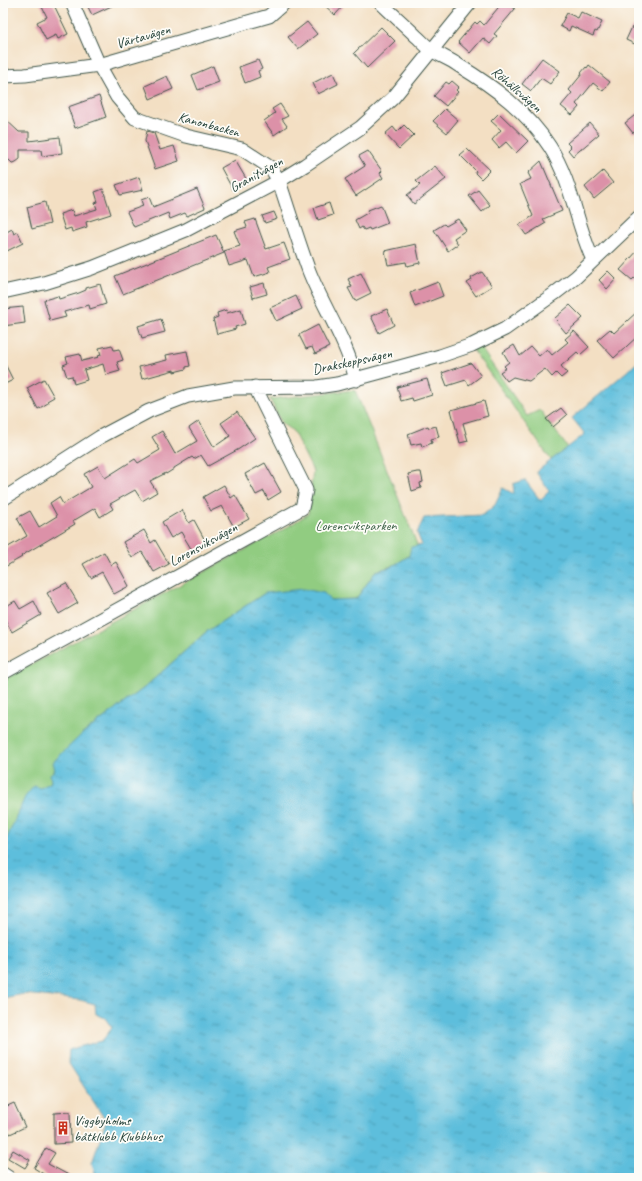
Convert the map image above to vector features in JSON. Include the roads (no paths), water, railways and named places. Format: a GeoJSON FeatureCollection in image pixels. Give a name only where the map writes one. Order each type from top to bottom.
{"type":"FeatureCollection","features":[{"type":"Feature","properties":{"kind":"street","name":"Kanonbacken"},"geometry":{"type":"LineString","coordinates":[[72,3],[100,65],[117,97],[136,118],[186,136],[242,149],[271,168],[279,181],[309,270],[345,345],[356,380]]}},
{"type":"Feature","properties":{"kind":"street","name":"Värtavägen"},"geometry":{"type":"LineString","coordinates":[[3,76],[25,75],[100,65],[269,16],[284,3]]}},
{"type":"Feature","properties":{"kind":"street","name":"Röhällsvägen"},"geometry":{"type":"LineString","coordinates":[[381,3],[432,51],[449,59],[491,86],[518,108],[535,126],[555,156],[564,176],[574,201],[593,260]]}},
{"type":"Feature","properties":{"kind":"street","name":"Granitvägen"},"geometry":{"type":"LineString","coordinates":[[3,292],[44,283],[92,268],[186,230],[279,181],[360,128],[393,98],[470,3]]}},
{"type":"Feature","properties":{"kind":"street","name":"Drakskeppsvägen"},"geometry":{"type":"LineString","coordinates":[[3,499],[100,437],[149,411],[196,394],[234,388],[317,387],[356,380],[440,356],[487,338],[505,329],[533,310],[576,277],[639,217]]}},
{"type":"Feature","properties":{"kind":"street","name":"Lorensviksvägen"},"geometry":{"type":"LineString","coordinates":[[3,672],[302,508],[306,490],[255,387]]}},
{"type":"Feature","properties":{"kind":"street"},"geometry":{"type":"LineString","coordinates":[[3,1174],[8,1178]]}},
{"type":"Feature","properties":{"kind":"water"},"geometry":{"type":"Polygon","coordinates":[[[639,361],[639,1178],[96,1178],[92,1163],[106,1121],[68,1062],[69,1050],[102,1041],[112,1028],[105,1018],[96,1014],[95,1004],[80,1000],[24,994],[3,998],[3,847],[25,797],[34,786],[41,788],[51,782],[50,774],[55,770],[53,762],[81,735],[144,688],[206,632],[265,593],[303,589],[324,593],[330,600],[356,599],[376,571],[391,567],[409,556],[411,547],[422,545],[417,533],[424,518],[483,515],[495,505],[503,488],[514,494],[513,484],[525,480],[540,500],[549,491],[536,472],[585,434],[572,418],[639,361]]]}},
{"type":"Feature","properties":{"kind":"place","name":"Viggbyholms båtklubb Klubbhus"},"geometry":{"type":"Point","coordinates":[63,1128]}},
{"type":"Feature","properties":{"kind":"park label","name":"Lorensviksparken"},"geometry":{"type":"Point","coordinates":[356,525]}}]}
